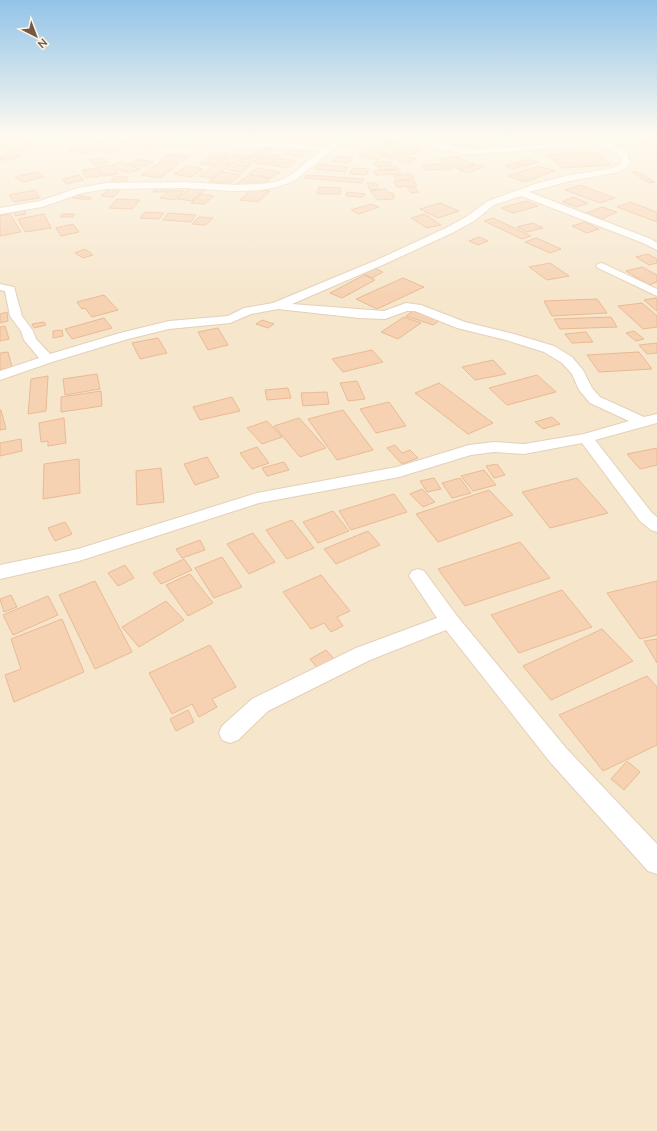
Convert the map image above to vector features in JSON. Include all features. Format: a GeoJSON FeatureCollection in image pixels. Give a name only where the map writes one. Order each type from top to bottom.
{"type":"FeatureCollection","features":[{"type":"Feature","properties":{"kind":"street"},"geometry":{"type":"LineString","coordinates":[[0,211],[42,204],[70,193],[87,190]]}},
{"type":"Feature","properties":{"kind":"street"},"geometry":{"type":"LineString","coordinates":[[0,376],[47,359],[124,336],[168,325],[230,319],[248,311],[276,306],[383,261],[450,230],[470,219],[491,203],[527,190]]}},
{"type":"Feature","properties":{"kind":"street"},"geometry":{"type":"LineString","coordinates":[[520,192],[647,241],[657,247]]}},
{"type":"Feature","properties":{"kind":"street"},"geometry":{"type":"LineString","coordinates":[[647,241],[657,238]]}},
{"type":"Feature","properties":{"kind":"street"},"geometry":{"type":"LineString","coordinates":[[602,266],[657,293]]}},
{"type":"Feature","properties":{"kind":"street"},"geometry":{"type":"LineString","coordinates":[[0,287],[10,290],[16,316],[27,331],[30,340],[47,359]]}},
{"type":"Feature","properties":{"kind":"street"},"geometry":{"type":"LineString","coordinates":[[276,306],[385,315],[406,307],[417,308],[461,325],[549,349],[567,360],[578,373],[586,390],[594,400],[649,420]]}},
{"type":"Feature","properties":{"kind":"street"},"geometry":{"type":"LineString","coordinates":[[0,572],[79,555],[257,498],[399,472],[469,450],[494,447],[524,449],[586,438],[649,420]]}},
{"type":"Feature","properties":{"kind":"street"},"geometry":{"type":"LineString","coordinates":[[586,438],[646,517],[657,526]]}},
{"type":"Feature","properties":{"kind":"street"},"geometry":{"type":"LineString","coordinates":[[418,576],[450,621],[558,755],[657,862]]}},
{"type":"Feature","properties":{"kind":"street"},"geometry":{"type":"LineString","coordinates":[[230,733],[260,706],[267,702],[363,654],[450,621]]}},
{"type":"Feature","properties":{"kind":"shaded area"},"geometry":{"type":"Polygon","coordinates":[[[0,190],[657,190],[657,1131],[0,1131],[0,190]]]}},
{"type":"Feature","properties":{"kind":"building"},"geometry":{"type":"Polygon","coordinates":[[[35,190],[40,198],[14,202],[9,195],[35,190]]]}},
{"type":"Feature","properties":{"kind":"building"},"geometry":{"type":"Polygon","coordinates":[[[108,190],[121,190],[113,197],[101,196],[108,190]]]}},
{"type":"Feature","properties":{"kind":"building"},"geometry":{"type":"Polygon","coordinates":[[[155,190],[167,190],[165,192],[153,192],[155,190]]]}},
{"type":"Feature","properties":{"kind":"building"},"geometry":{"type":"Polygon","coordinates":[[[170,190],[184,191],[174,200],[160,198],[170,190]]]}},
{"type":"Feature","properties":{"kind":"building"},"geometry":{"type":"Polygon","coordinates":[[[188,190],[205,190],[192,201],[177,199],[188,190]]]}},
{"type":"Feature","properties":{"kind":"building"},"geometry":{"type":"Polygon","coordinates":[[[251,190],[270,191],[258,202],[240,200],[251,190]]]}},
{"type":"Feature","properties":{"kind":"building"},"geometry":{"type":"Polygon","coordinates":[[[318,190],[341,190],[340,194],[317,194],[318,190]]]}},
{"type":"Feature","properties":{"kind":"building"},"geometry":{"type":"Polygon","coordinates":[[[387,190],[389,193],[393,193],[395,196],[392,196],[394,199],[377,200],[370,191],[387,190]]]}},
{"type":"Feature","properties":{"kind":"building"},"geometry":{"type":"Polygon","coordinates":[[[409,190],[417,190],[419,192],[411,193],[409,190]]]}},
{"type":"Feature","properties":{"kind":"building"},"geometry":{"type":"Polygon","coordinates":[[[565,190],[593,190],[615,198],[600,203],[565,190]]]}},
{"type":"Feature","properties":{"kind":"building"},"geometry":{"type":"Polygon","coordinates":[[[347,192],[365,194],[363,197],[346,196],[347,192]]]}},
{"type":"Feature","properties":{"kind":"building"},"geometry":{"type":"Polygon","coordinates":[[[72,194],[92,198],[88,200],[67,197],[72,194]]]}},
{"type":"Feature","properties":{"kind":"building"},"geometry":{"type":"Polygon","coordinates":[[[201,194],[214,196],[205,204],[191,203],[201,194]]]}},
{"type":"Feature","properties":{"kind":"building"},"geometry":{"type":"Polygon","coordinates":[[[573,197],[588,203],[577,207],[562,202],[573,197]]]}},
{"type":"Feature","properties":{"kind":"building"},"geometry":{"type":"Polygon","coordinates":[[[117,199],[140,200],[132,209],[109,208],[117,199]]]}},
{"type":"Feature","properties":{"kind":"building"},"geometry":{"type":"Polygon","coordinates":[[[526,201],[538,206],[513,213],[501,208],[526,201]]]}},
{"type":"Feature","properties":{"kind":"building"},"geometry":{"type":"Polygon","coordinates":[[[630,202],[657,212],[657,222],[617,207],[630,202]]]}},
{"type":"Feature","properties":{"kind":"building"},"geometry":{"type":"Polygon","coordinates":[[[440,203],[459,211],[438,218],[420,209],[440,203]]]}},
{"type":"Feature","properties":{"kind":"building"},"geometry":{"type":"Polygon","coordinates":[[[371,204],[379,207],[359,214],[351,210],[371,204]]]}},
{"type":"Feature","properties":{"kind":"building"},"geometry":{"type":"Polygon","coordinates":[[[602,207],[617,212],[602,219],[586,213],[602,207]]]}},
{"type":"Feature","properties":{"kind":"building"},"geometry":{"type":"Polygon","coordinates":[[[23,209],[26,214],[15,216],[13,211],[23,209]]]}},
{"type":"Feature","properties":{"kind":"building"},"geometry":{"type":"Polygon","coordinates":[[[145,212],[164,213],[159,219],[140,218],[145,212]]]}},
{"type":"Feature","properties":{"kind":"building"},"geometry":{"type":"Polygon","coordinates":[[[168,213],[196,215],[191,222],[163,220],[168,213]]]}},
{"type":"Feature","properties":{"kind":"building"},"geometry":{"type":"Polygon","coordinates":[[[10,214],[21,232],[0,236],[0,216],[10,214]]]}},
{"type":"Feature","properties":{"kind":"building"},"geometry":{"type":"Polygon","coordinates":[[[44,214],[51,228],[25,232],[18,219],[44,214]]]}},
{"type":"Feature","properties":{"kind":"building"},"geometry":{"type":"Polygon","coordinates":[[[62,214],[75,214],[73,217],[60,217],[62,214]]]}},
{"type":"Feature","properties":{"kind":"building"},"geometry":{"type":"Polygon","coordinates":[[[425,214],[441,225],[427,228],[411,218],[425,214]]]}},
{"type":"Feature","properties":{"kind":"building"},"geometry":{"type":"Polygon","coordinates":[[[199,217],[213,218],[206,225],[192,224],[199,217]]]}},
{"type":"Feature","properties":{"kind":"building"},"geometry":{"type":"Polygon","coordinates":[[[493,218],[531,236],[522,239],[484,221],[493,218]]]}},
{"type":"Feature","properties":{"kind":"building"},"geometry":{"type":"Polygon","coordinates":[[[585,222],[599,229],[587,233],[572,226],[585,222]]]}},
{"type":"Feature","properties":{"kind":"building"},"geometry":{"type":"Polygon","coordinates":[[[533,223],[543,228],[527,232],[517,227],[533,223]]]}},
{"type":"Feature","properties":{"kind":"building"},"geometry":{"type":"Polygon","coordinates":[[[73,224],[79,232],[61,236],[56,228],[73,224]]]}},
{"type":"Feature","properties":{"kind":"building"},"geometry":{"type":"Polygon","coordinates":[[[479,237],[488,241],[478,245],[469,241],[479,237]]]}},
{"type":"Feature","properties":{"kind":"building"},"geometry":{"type":"Polygon","coordinates":[[[536,238],[561,249],[550,253],[525,242],[536,238]]]}},
{"type":"Feature","properties":{"kind":"building"},"geometry":{"type":"Polygon","coordinates":[[[85,249],[93,255],[83,258],[75,253],[85,249]]]}},
{"type":"Feature","properties":{"kind":"building"},"geometry":{"type":"Polygon","coordinates":[[[648,254],[657,259],[657,263],[649,265],[636,257],[648,254]]]}},
{"type":"Feature","properties":{"kind":"building"},"geometry":{"type":"Polygon","coordinates":[[[550,263],[569,276],[547,280],[529,267],[550,263]]]}},
{"type":"Feature","properties":{"kind":"building"},"geometry":{"type":"Polygon","coordinates":[[[642,267],[657,275],[657,282],[649,285],[626,271],[642,267]]]}},
{"type":"Feature","properties":{"kind":"building"},"geometry":{"type":"Polygon","coordinates":[[[374,268],[383,272],[372,278],[362,273],[374,268]]]}},
{"type":"Feature","properties":{"kind":"building"},"geometry":{"type":"Polygon","coordinates":[[[364,275],[375,280],[342,298],[330,293],[364,275]]]}},
{"type":"Feature","properties":{"kind":"building"},"geometry":{"type":"Polygon","coordinates":[[[403,278],[424,287],[377,309],[356,299],[403,278]]]}},
{"type":"Feature","properties":{"kind":"building"},"geometry":{"type":"Polygon","coordinates":[[[104,295],[118,310],[92,317],[85,308],[82,309],[77,302],[104,295]]]}},
{"type":"Feature","properties":{"kind":"building"},"geometry":{"type":"Polygon","coordinates":[[[597,299],[607,313],[552,316],[544,301],[597,299]]]}},
{"type":"Feature","properties":{"kind":"building"},"geometry":{"type":"Polygon","coordinates":[[[657,299],[657,311],[644,300],[657,299]]]}},
{"type":"Feature","properties":{"kind":"building"},"geometry":{"type":"Polygon","coordinates":[[[642,303],[657,316],[657,327],[643,329],[618,306],[642,303]]]}},
{"type":"Feature","properties":{"kind":"building"},"geometry":{"type":"Polygon","coordinates":[[[413,311],[440,320],[433,325],[406,316],[413,311]]]}},
{"type":"Feature","properties":{"kind":"building"},"geometry":{"type":"Polygon","coordinates":[[[7,312],[8,321],[0,323],[0,314],[7,312]]]}},
{"type":"Feature","properties":{"kind":"building"},"geometry":{"type":"Polygon","coordinates":[[[404,317],[421,323],[398,339],[381,332],[404,317]]]}},
{"type":"Feature","properties":{"kind":"building"},"geometry":{"type":"Polygon","coordinates":[[[611,317],[617,327],[560,329],[554,319],[611,317]]]}},
{"type":"Feature","properties":{"kind":"building"},"geometry":{"type":"Polygon","coordinates":[[[104,318],[112,328],[72,339],[65,329],[104,318]]]}},
{"type":"Feature","properties":{"kind":"building"},"geometry":{"type":"Polygon","coordinates":[[[262,320],[274,324],[268,328],[256,324],[262,320]]]}},
{"type":"Feature","properties":{"kind":"building"},"geometry":{"type":"Polygon","coordinates":[[[44,322],[46,325],[34,328],[32,324],[44,322]]]}},
{"type":"Feature","properties":{"kind":"building"},"geometry":{"type":"Polygon","coordinates":[[[5,326],[9,339],[0,341],[0,327],[5,326]]]}},
{"type":"Feature","properties":{"kind":"building"},"geometry":{"type":"Polygon","coordinates":[[[218,328],[228,345],[208,350],[198,332],[218,328]]]}},
{"type":"Feature","properties":{"kind":"building"},"geometry":{"type":"Polygon","coordinates":[[[62,330],[63,336],[53,338],[53,331],[62,330]]]}},
{"type":"Feature","properties":{"kind":"building"},"geometry":{"type":"Polygon","coordinates":[[[634,331],[644,339],[636,341],[626,333],[634,331]]]}},
{"type":"Feature","properties":{"kind":"building"},"geometry":{"type":"Polygon","coordinates":[[[586,332],[593,342],[572,343],[565,334],[586,332]]]}},
{"type":"Feature","properties":{"kind":"building"},"geometry":{"type":"Polygon","coordinates":[[[158,338],[167,353],[140,359],[132,343],[158,338]]]}},
{"type":"Feature","properties":{"kind":"building"},"geometry":{"type":"Polygon","coordinates":[[[657,343],[657,353],[647,354],[639,345],[657,343]]]}},
{"type":"Feature","properties":{"kind":"building"},"geometry":{"type":"Polygon","coordinates":[[[372,350],[383,362],[343,372],[332,359],[372,350]]]}},
{"type":"Feature","properties":{"kind":"building"},"geometry":{"type":"Polygon","coordinates":[[[8,352],[12,367],[0,370],[0,353],[8,352]]]}},
{"type":"Feature","properties":{"kind":"building"},"geometry":{"type":"Polygon","coordinates":[[[639,352],[652,369],[599,372],[587,355],[639,352]]]}},
{"type":"Feature","properties":{"kind":"building"},"geometry":{"type":"Polygon","coordinates":[[[493,360],[506,374],[475,380],[462,367],[493,360]]]}},
{"type":"Feature","properties":{"kind":"building"},"geometry":{"type":"Polygon","coordinates":[[[97,374],[100,389],[65,395],[63,379],[97,374]]]}},
{"type":"Feature","properties":{"kind":"building"},"geometry":{"type":"Polygon","coordinates":[[[537,375],[556,392],[507,405],[489,388],[537,375]]]}},
{"type":"Feature","properties":{"kind":"building"},"geometry":{"type":"Polygon","coordinates":[[[48,376],[46,411],[28,414],[31,379],[48,376]]]}},
{"type":"Feature","properties":{"kind":"building"},"geometry":{"type":"Polygon","coordinates":[[[357,381],[365,399],[348,401],[340,383],[357,381]]]}},
{"type":"Feature","properties":{"kind":"building"},"geometry":{"type":"Polygon","coordinates":[[[439,383],[493,423],[468,434],[415,393],[439,383]]]}},
{"type":"Feature","properties":{"kind":"building"},"geometry":{"type":"Polygon","coordinates":[[[288,388],[291,398],[267,400],[265,390],[288,388]]]}},
{"type":"Feature","properties":{"kind":"building"},"geometry":{"type":"Polygon","coordinates":[[[101,391],[102,406],[61,412],[61,397],[101,391]]]}},
{"type":"Feature","properties":{"kind":"building"},"geometry":{"type":"Polygon","coordinates":[[[327,392],[329,404],[303,406],[301,393],[327,392]]]}},
{"type":"Feature","properties":{"kind":"building"},"geometry":{"type":"Polygon","coordinates":[[[232,397],[240,411],[200,420],[193,407],[232,397]]]}},
{"type":"Feature","properties":{"kind":"building"},"geometry":{"type":"Polygon","coordinates":[[[389,402],[406,426],[376,433],[360,409],[389,402]]]}},
{"type":"Feature","properties":{"kind":"building"},"geometry":{"type":"Polygon","coordinates":[[[0,410],[6,429],[0,430],[0,410]]]}},
{"type":"Feature","properties":{"kind":"building"},"geometry":{"type":"Polygon","coordinates":[[[343,410],[373,450],[337,460],[308,419],[343,410]]]}},
{"type":"Feature","properties":{"kind":"building"},"geometry":{"type":"Polygon","coordinates":[[[552,417],[560,424],[543,429],[535,422],[552,417]]]}},
{"type":"Feature","properties":{"kind":"building"},"geometry":{"type":"Polygon","coordinates":[[[64,418],[66,443],[48,446],[48,441],[41,442],[39,423],[64,418]]]}},
{"type":"Feature","properties":{"kind":"building"},"geometry":{"type":"Polygon","coordinates":[[[299,418],[326,448],[300,457],[274,426],[299,418]]]}},
{"type":"Feature","properties":{"kind":"building"},"geometry":{"type":"Polygon","coordinates":[[[267,421],[282,437],[262,444],[247,428],[267,421]]]}},
{"type":"Feature","properties":{"kind":"building"},"geometry":{"type":"Polygon","coordinates":[[[21,439],[22,451],[0,456],[0,443],[21,439]]]}},
{"type":"Feature","properties":{"kind":"building"},"geometry":{"type":"Polygon","coordinates":[[[395,445],[402,453],[410,450],[418,458],[402,464],[387,448],[395,445]]]}},
{"type":"Feature","properties":{"kind":"building"},"geometry":{"type":"Polygon","coordinates":[[[257,447],[269,463],[252,469],[240,453],[257,447]]]}},
{"type":"Feature","properties":{"kind":"building"},"geometry":{"type":"Polygon","coordinates":[[[657,448],[657,465],[640,469],[627,454],[657,448]]]}},
{"type":"Feature","properties":{"kind":"building"},"geometry":{"type":"Polygon","coordinates":[[[207,457],[219,477],[195,485],[184,464],[207,457]]]}},
{"type":"Feature","properties":{"kind":"building"},"geometry":{"type":"Polygon","coordinates":[[[79,459],[80,493],[43,499],[44,464],[79,459]]]}},
{"type":"Feature","properties":{"kind":"building"},"geometry":{"type":"Polygon","coordinates":[[[284,462],[289,470],[267,476],[262,468],[284,462]]]}},
{"type":"Feature","properties":{"kind":"building"},"geometry":{"type":"Polygon","coordinates":[[[497,464],[505,475],[494,478],[486,466],[497,464]]]}},
{"type":"Feature","properties":{"kind":"building"},"geometry":{"type":"Polygon","coordinates":[[[161,468],[164,502],[137,505],[136,471],[161,468]]]}},
{"type":"Feature","properties":{"kind":"building"},"geometry":{"type":"Polygon","coordinates":[[[484,470],[496,485],[473,491],[461,476],[484,470]]]}},
{"type":"Feature","properties":{"kind":"building"},"geometry":{"type":"Polygon","coordinates":[[[434,478],[441,489],[427,492],[420,481],[434,478]]]}},
{"type":"Feature","properties":{"kind":"building"},"geometry":{"type":"Polygon","coordinates":[[[460,478],[471,493],[452,498],[442,483],[460,478]]]}},
{"type":"Feature","properties":{"kind":"building"},"geometry":{"type":"Polygon","coordinates":[[[577,478],[608,513],[550,528],[522,492],[577,478]]]}},
{"type":"Feature","properties":{"kind":"building"},"geometry":{"type":"Polygon","coordinates":[[[422,489],[435,502],[423,507],[410,494],[422,489]]]}},
{"type":"Feature","properties":{"kind":"building"},"geometry":{"type":"Polygon","coordinates":[[[489,490],[513,515],[438,542],[416,514],[489,490]]]}},
{"type":"Feature","properties":{"kind":"building"},"geometry":{"type":"Polygon","coordinates":[[[394,494],[407,512],[351,530],[339,511],[394,494]]]}},
{"type":"Feature","properties":{"kind":"building"},"geometry":{"type":"Polygon","coordinates":[[[333,511],[349,531],[318,543],[303,522],[333,511]]]}},
{"type":"Feature","properties":{"kind":"building"},"geometry":{"type":"Polygon","coordinates":[[[292,520],[314,548],[287,559],[266,530],[292,520]]]}},
{"type":"Feature","properties":{"kind":"building"},"geometry":{"type":"Polygon","coordinates":[[[65,522],[72,534],[55,541],[48,528],[65,522]]]}},
{"type":"Feature","properties":{"kind":"building"},"geometry":{"type":"Polygon","coordinates":[[[368,531],[380,545],[336,564],[324,549],[368,531]]]}},
{"type":"Feature","properties":{"kind":"building"},"geometry":{"type":"Polygon","coordinates":[[[253,533],[275,562],[249,574],[227,544],[253,533]]]}},
{"type":"Feature","properties":{"kind":"building"},"geometry":{"type":"Polygon","coordinates":[[[200,540],[205,550],[182,558],[176,549],[200,540]]]}},
{"type":"Feature","properties":{"kind":"building"},"geometry":{"type":"Polygon","coordinates":[[[520,542],[550,578],[465,606],[438,569],[520,542]]]}},
{"type":"Feature","properties":{"kind":"building"},"geometry":{"type":"Polygon","coordinates":[[[222,557],[242,587],[214,598],[195,568],[222,557]]]}},
{"type":"Feature","properties":{"kind":"building"},"geometry":{"type":"Polygon","coordinates":[[[184,559],[192,570],[161,584],[153,573],[184,559]]]}},
{"type":"Feature","properties":{"kind":"building"},"geometry":{"type":"Polygon","coordinates":[[[125,565],[134,578],[118,586],[108,573],[125,565]]]}},
{"type":"Feature","properties":{"kind":"building"},"geometry":{"type":"Polygon","coordinates":[[[190,574],[213,603],[188,616],[166,585],[190,574]]]}},
{"type":"Feature","properties":{"kind":"building"},"geometry":{"type":"Polygon","coordinates":[[[321,575],[350,611],[337,617],[343,626],[331,632],[324,623],[311,629],[283,592],[321,575]]]}},
{"type":"Feature","properties":{"kind":"building"},"geometry":{"type":"Polygon","coordinates":[[[95,581],[132,652],[95,669],[59,595],[95,581]]]}},
{"type":"Feature","properties":{"kind":"building"},"geometry":{"type":"Polygon","coordinates":[[[657,581],[657,635],[640,639],[607,593],[657,581]]]}},
{"type":"Feature","properties":{"kind":"building"},"geometry":{"type":"Polygon","coordinates":[[[562,590],[592,627],[519,653],[491,615],[562,590]]]}},
{"type":"Feature","properties":{"kind":"building"},"geometry":{"type":"Polygon","coordinates":[[[11,595],[17,607],[4,612],[0,599],[11,595]]]}},
{"type":"Feature","properties":{"kind":"building"},"geometry":{"type":"Polygon","coordinates":[[[48,596],[58,615],[13,635],[3,615],[48,596]]]}},
{"type":"Feature","properties":{"kind":"building"},"geometry":{"type":"Polygon","coordinates":[[[166,601],[184,620],[139,647],[122,627],[166,601]]]}},
{"type":"Feature","properties":{"kind":"building"},"geometry":{"type":"Polygon","coordinates":[[[62,619],[84,672],[14,702],[5,675],[21,669],[11,639],[62,619]]]}},
{"type":"Feature","properties":{"kind":"building"},"geometry":{"type":"Polygon","coordinates":[[[602,629],[633,661],[551,700],[523,666],[602,629]]]}},
{"type":"Feature","properties":{"kind":"building"},"geometry":{"type":"Polygon","coordinates":[[[657,639],[657,663],[644,641],[657,639]]]}},
{"type":"Feature","properties":{"kind":"building"},"geometry":{"type":"Polygon","coordinates":[[[210,645],[236,687],[212,699],[217,707],[199,717],[192,704],[172,714],[149,673],[210,645]]]}},
{"type":"Feature","properties":{"kind":"building"},"geometry":{"type":"Polygon","coordinates":[[[326,650],[335,660],[319,670],[310,659],[326,650]]]}},
{"type":"Feature","properties":{"kind":"building"},"geometry":{"type":"Polygon","coordinates":[[[647,676],[657,687],[657,745],[603,771],[559,715],[647,676]]]}},
{"type":"Feature","properties":{"kind":"building"},"geometry":{"type":"Polygon","coordinates":[[[188,710],[194,722],[176,731],[170,719],[188,710]]]}},
{"type":"Feature","properties":{"kind":"building"},"geometry":{"type":"Polygon","coordinates":[[[627,761],[640,772],[624,790],[611,779],[627,761]]]}}]}
